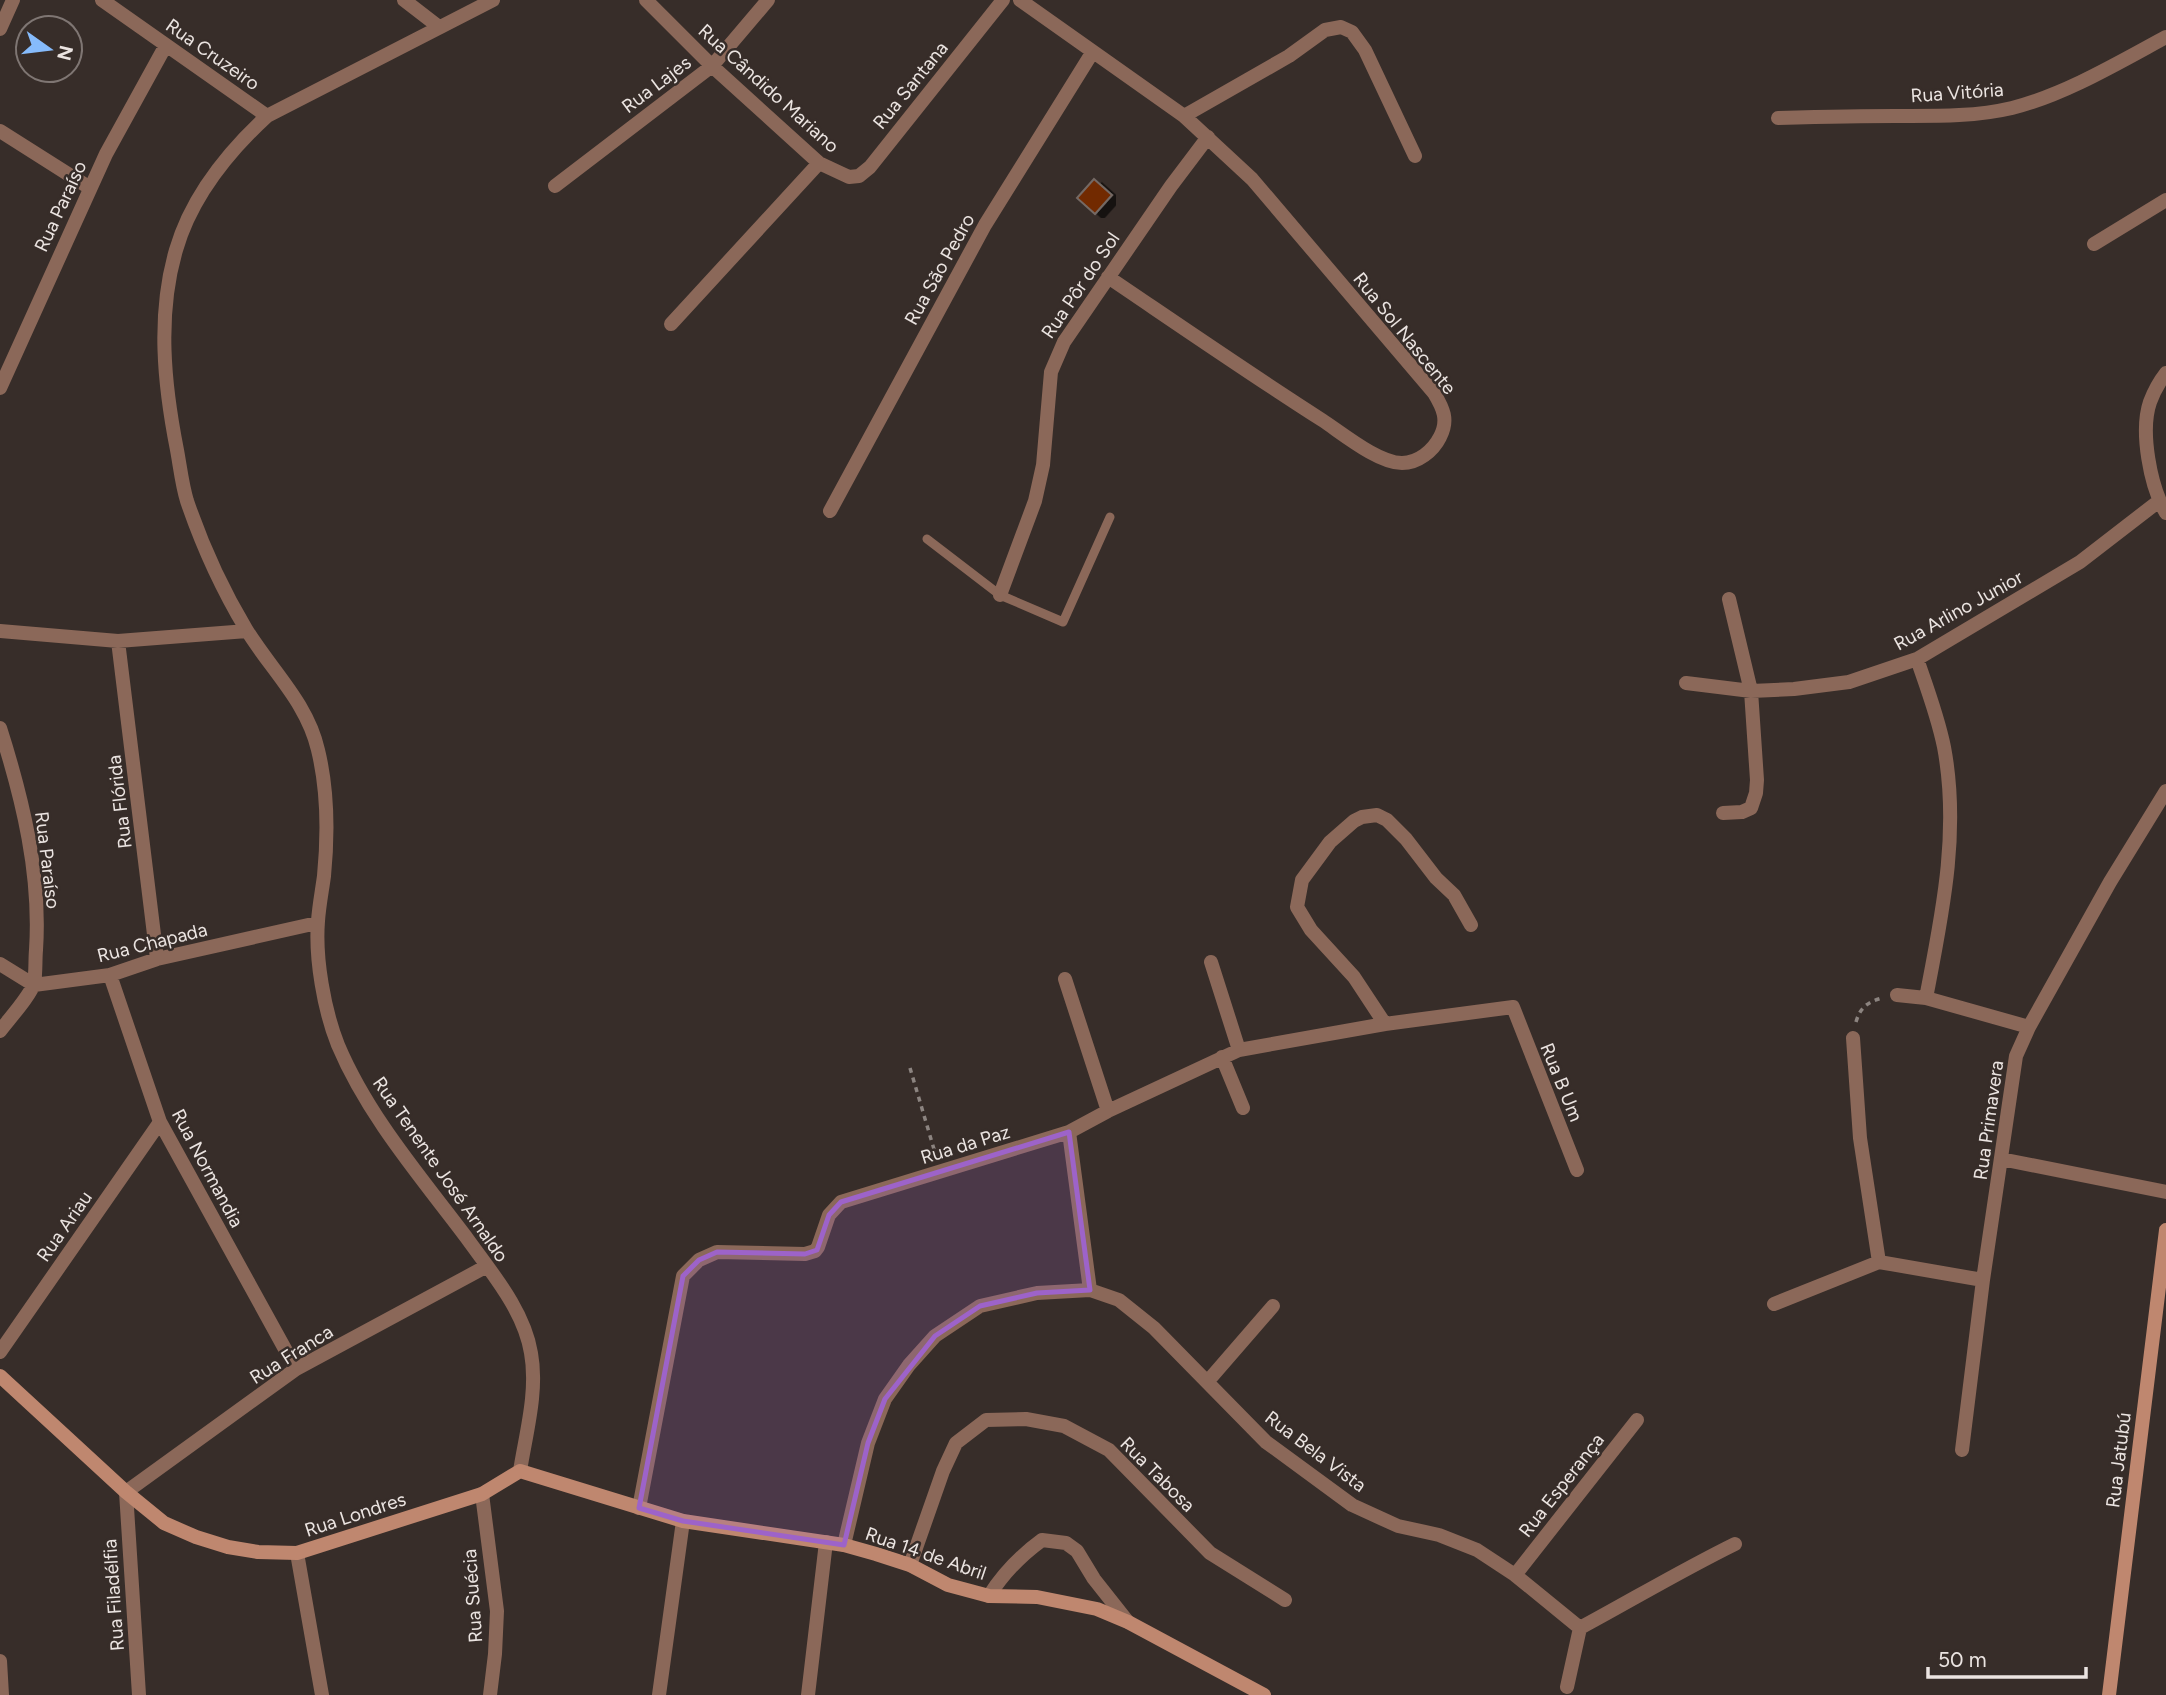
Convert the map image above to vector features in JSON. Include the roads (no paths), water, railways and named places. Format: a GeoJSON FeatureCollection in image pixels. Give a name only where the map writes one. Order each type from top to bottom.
{"type":"FeatureCollection","features":[{"type":"Feature","properties":{"kind":"street"},"geometry":{"type":"LineString","coordinates":[[0,29],[13,0]]}},
{"type":"Feature","properties":{"kind":"street","name":"Rua Cruzeiro"},"geometry":{"type":"LineString","coordinates":[[102,0],[267,116]]}},
{"type":"Feature","properties":{"kind":"street"},"geometry":{"type":"LineString","coordinates":[[404,0],[439,27]]}},
{"type":"Feature","properties":{"kind":"street","name":"Rua Tenente José Arnaldo"},"geometry":{"type":"LineString","coordinates":[[493,0],[267,116],[244,137],[219,168],[195,207],[177,247],[166,292],[163,334],[173,427],[186,498],[210,561],[247,631],[305,713],[318,748],[327,794],[324,873],[317,923],[321,981],[337,1042],[367,1104],[487,1266],[524,1324],[532,1356],[532,1396],[520,1471]]}},
{"type":"Feature","properties":{"kind":"street","name":"Rua Cândido Mariano"},"geometry":{"type":"LineString","coordinates":[[646,0],[712,66],[819,163],[838,173]]}},
{"type":"Feature","properties":{"kind":"street","name":"Rua Lajes"},"geometry":{"type":"LineString","coordinates":[[555,186],[712,66],[768,0]]}},
{"type":"Feature","properties":{"kind":"street","name":"Rua Santana"},"geometry":{"type":"LineString","coordinates":[[838,173],[849,177],[859,176],[870,167],[1003,0]]}},
{"type":"Feature","properties":{"kind":"street","name":"Rua Sol Nascente"},"geometry":{"type":"LineString","coordinates":[[1020,0],[1184,116],[1252,179],[1434,393],[1444,414],[1445,425],[1434,447],[1416,460],[1401,463],[1375,454],[1265,384],[1108,277]]}},
{"type":"Feature","properties":{"kind":"street"},"geometry":{"type":"LineString","coordinates":[[1184,116],[1289,56],[1325,30],[1341,27],[1352,32],[1365,50],[1415,156]]}},
{"type":"Feature","properties":{"kind":"street","name":"Rua Vitória"},"geometry":{"type":"LineString","coordinates":[[1778,118],[1942,116],[2012,108],[2081,80],[2166,37]]}},
{"type":"Feature","properties":{"kind":"street","name":"Rua Paraíso"},"geometry":{"type":"LineString","coordinates":[[0,388],[106,153],[166,46]]}},
{"type":"Feature","properties":{"kind":"street","name":"Rua São Pedro"},"geometry":{"type":"LineString","coordinates":[[830,511],[985,225],[1092,53]]}},
{"type":"Feature","properties":{"kind":"street"},"geometry":{"type":"LineString","coordinates":[[0,131],[90,188]]}},
{"type":"Feature","properties":{"kind":"street","name":"Rua Pôr do Sol"},"geometry":{"type":"LineString","coordinates":[[1000,595],[1035,501],[1044,464],[1051,372],[1056,357],[1108,277],[1208,137]]}},
{"type":"Feature","properties":{"kind":"street"},"geometry":{"type":"LineString","coordinates":[[671,324],[819,163]]}},
{"type":"Feature","properties":{"kind":"street"},"geometry":{"type":"LineString","coordinates":[[2094,244],[2166,200]]}},
{"type":"Feature","properties":{"kind":"street"},"geometry":{"type":"LineString","coordinates":[[2162,507],[2150,462],[2145,426],[2149,404],[2166,373]]}},
{"type":"Feature","properties":{"kind":"street","name":"Rua Arlino Junior"},"geometry":{"type":"LineString","coordinates":[[1686,683],[1751,691],[1849,682],[1917,659],[2080,562],[2162,507]]}},
{"type":"Feature","properties":{"kind":"street"},"geometry":{"type":"LineString","coordinates":[[1723,813],[1751,808],[1756,793],[1751,691],[1729,599]]}},
{"type":"Feature","properties":{"kind":"street"},"geometry":{"type":"LineString","coordinates":[[0,631],[118,641],[247,631]]}},
{"type":"Feature","properties":{"kind":"street","name":"Rua Flórida"},"geometry":{"type":"LineString","coordinates":[[118,641],[157,959]]}},
{"type":"Feature","properties":{"kind":"street"},"geometry":{"type":"LineString","coordinates":[[1917,659],[1944,747],[1951,797],[1945,894],[1926,998]]}},
{"type":"Feature","properties":{"kind":"street","name":"Rua Paraíso"},"geometry":{"type":"LineString","coordinates":[[0,728],[15,775],[34,871],[37,932],[34,985]]}},
{"type":"Feature","properties":{"kind":"street","name":"Rua Primavera"},"geometry":{"type":"LineString","coordinates":[[1962,1450],[1983,1280],[2016,1056],[2029,1027],[2110,882],[2166,791]]}},
{"type":"Feature","properties":{"kind":"street"},"geometry":{"type":"LineString","coordinates":[[1385,1024],[1354,977],[1301,917],[1297,907],[1302,880],[1330,842],[1362,817],[1382,817],[1406,839],[1436,878],[1454,895],[1471,925]]}},
{"type":"Feature","properties":{"kind":"street","name":"Rua Chapada"},"geometry":{"type":"LineString","coordinates":[[34,985],[110,975],[157,959],[317,923]]}},
{"type":"Feature","properties":{"kind":"street"},"geometry":{"type":"LineString","coordinates":[[1211,962],[1239,1050]]}},
{"type":"Feature","properties":{"kind":"street"},"geometry":{"type":"LineString","coordinates":[[0,964],[34,985],[0,1031]]}},
{"type":"Feature","properties":{"kind":"street","name":"Rua Normandia"},"geometry":{"type":"LineString","coordinates":[[110,975],[160,1122],[296,1369]]}},
{"type":"Feature","properties":{"kind":"street"},"geometry":{"type":"LineString","coordinates":[[1065,979],[1108,1111]]}},
{"type":"Feature","properties":{"kind":"street"},"geometry":{"type":"LineString","coordinates":[[1897,995],[1926,998],[2029,1027]]}},
{"type":"Feature","properties":{"kind":"street","name":"Rua da Paz"},"geometry":{"type":"LineString","coordinates":[[639,1508],[683,1276],[699,1260],[717,1252],[805,1254],[815,1251],[828,1215],[841,1202],[1069,1132],[1239,1050],[1385,1024],[1513,1007]]}},
{"type":"Feature","properties":{"kind":"street","name":"Rua B Um"},"geometry":{"type":"LineString","coordinates":[[1513,1007],[1577,1170]]}},
{"type":"Feature","properties":{"kind":"street"},"geometry":{"type":"LineString","coordinates":[[1853,1038],[1860,1138],[1879,1262]]}},
{"type":"Feature","properties":{"kind":"street"},"geometry":{"type":"LineString","coordinates":[[1222,1058],[1243,1108]]}},
{"type":"Feature","properties":{"kind":"street","name":"Rua Ariau"},"geometry":{"type":"LineString","coordinates":[[0,1352],[160,1122]]}},
{"type":"Feature","properties":{"kind":"street"},"geometry":{"type":"LineString","coordinates":[[1069,1132],[1090,1290]]}},
{"type":"Feature","properties":{"kind":"street"},"geometry":{"type":"LineString","coordinates":[[2001,1159],[2166,1192]]}},
{"type":"Feature","properties":{"kind":"street","name":"Rua Jatubú"},"geometry":{"type":"LineString","coordinates":[[2109,1695],[2166,1230]]}},
{"type":"Feature","properties":{"kind":"street"},"geometry":{"type":"LineString","coordinates":[[1774,1304],[1879,1262],[1983,1280]]}},
{"type":"Feature","properties":{"kind":"street","name":"Rua Franca"},"geometry":{"type":"LineString","coordinates":[[126,1492],[296,1369],[487,1266]]}},
{"type":"Feature","properties":{"kind":"street","name":"Rua Bela Vista"},"geometry":{"type":"LineString","coordinates":[[844,1545],[868,1443],[885,1399],[909,1365],[935,1336],[979,1306],[1037,1293],[1090,1290],[1119,1300],[1154,1328],[1266,1442],[1352,1505],[1398,1526],[1439,1535],[1477,1550],[1515,1575],[1580,1628]]}},
{"type":"Feature","properties":{"kind":"street"},"geometry":{"type":"LineString","coordinates":[[1208,1381],[1273,1306]]}},
{"type":"Feature","properties":{"kind":"street","name":"Rua Londres"},"geometry":{"type":"LineString","coordinates":[[0,1376],[126,1492],[164,1523],[228,1547],[258,1552],[297,1553],[482,1494],[520,1471]]}},
{"type":"Feature","properties":{"kind":"street","name":"Rua Tabosa"},"geometry":{"type":"LineString","coordinates":[[910,1564],[943,1471],[956,1443],[986,1420],[1026,1419],[1064,1426],[1109,1450],[1210,1553],[1285,1600]]}},
{"type":"Feature","properties":{"kind":"street","name":"Rua Esperança"},"geometry":{"type":"LineString","coordinates":[[1515,1575],[1637,1420]]}},
{"type":"Feature","properties":{"kind":"street","name":"Rua 14 de Abril"},"geometry":{"type":"LineString","coordinates":[[520,1471],[683,1521],[844,1545],[910,1564],[948,1584],[989,1595],[1037,1597],[1097,1609],[1128,1622],[1264,1695]]}},
{"type":"Feature","properties":{"kind":"street","name":"Rua Filadélfia"},"geometry":{"type":"LineString","coordinates":[[126,1492],[139,1695]]}},
{"type":"Feature","properties":{"kind":"street","name":"Rua Suécia"},"geometry":{"type":"LineString","coordinates":[[482,1494],[497,1611],[490,1695]]}},
{"type":"Feature","properties":{"kind":"street"},"geometry":{"type":"LineString","coordinates":[[659,1695],[683,1521]]}},
{"type":"Feature","properties":{"kind":"street"},"geometry":{"type":"LineString","coordinates":[[989,1595],[1016,1559],[1042,1540],[1066,1543],[1077,1551],[1094,1579],[1128,1622]]}},
{"type":"Feature","properties":{"kind":"street"},"geometry":{"type":"LineString","coordinates":[[808,1695],[826,1542]]}},
{"type":"Feature","properties":{"kind":"street"},"geometry":{"type":"LineString","coordinates":[[1567,1687],[1580,1628],[1642,1595],[1677,1572],[1735,1544]]}},
{"type":"Feature","properties":{"kind":"street"},"geometry":{"type":"LineString","coordinates":[[297,1553],[322,1695]]}},
{"type":"Feature","properties":{"kind":"street"},"geometry":{"type":"LineString","coordinates":[[0,1661],[2,1695]]}},
{"type":"Feature","properties":{"kind":"lane"},"geometry":{"type":"LineString","coordinates":[[927,539],[1000,595],[1063,622],[1110,517]]}}]}
